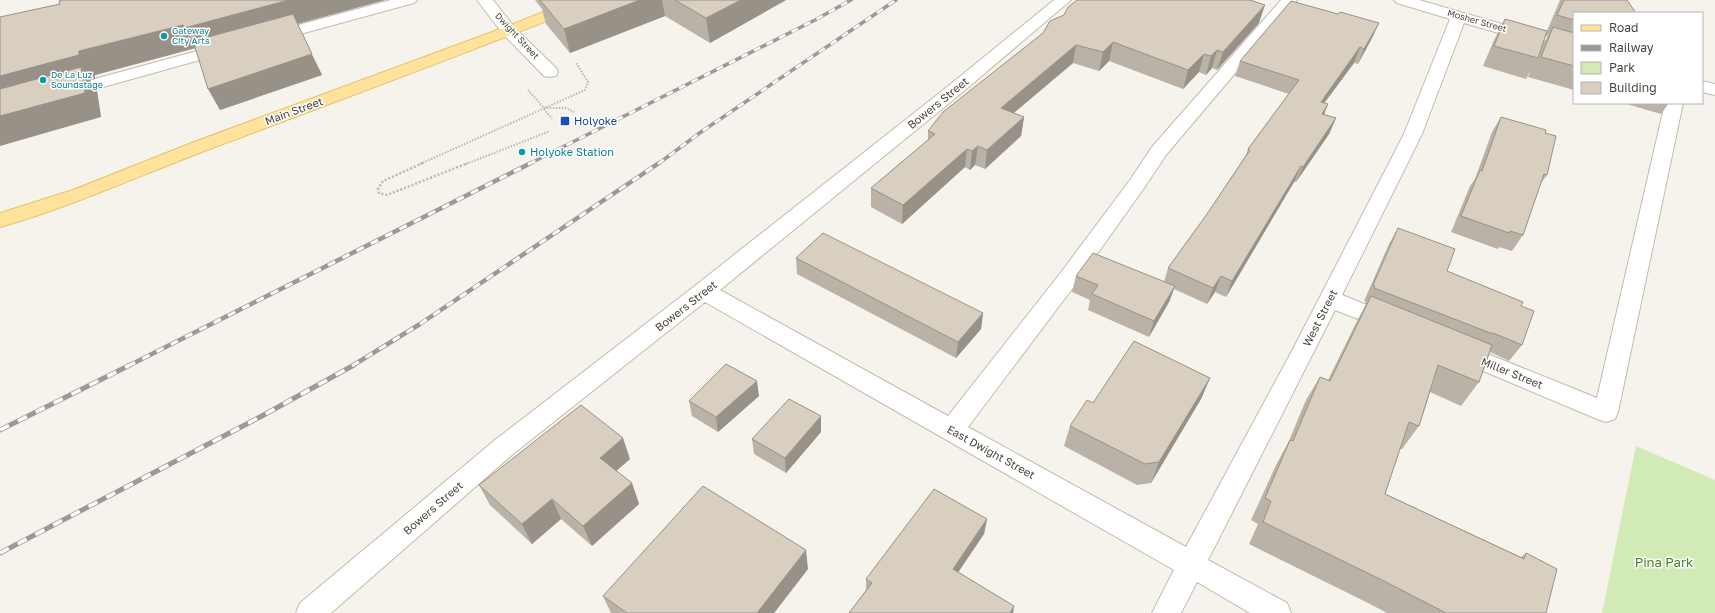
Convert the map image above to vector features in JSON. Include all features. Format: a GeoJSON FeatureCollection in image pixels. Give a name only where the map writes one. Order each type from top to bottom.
{"type":"FeatureCollection","features":[{"type":"Feature","properties":{"kind":"main road","name":"Main Street"},"geometry":{"type":"LineString","coordinates":[[0,220],[80,194],[201,146],[588,0]]}},
{"type":"Feature","properties":{"kind":"street"},"geometry":{"type":"LineString","coordinates":[[49,98],[408,0]]}},
{"type":"Feature","properties":{"kind":"street","name":"Dwight Street"},"geometry":{"type":"LineString","coordinates":[[485,0],[509,31],[550,72]]}},
{"type":"Feature","properties":{"kind":"street","name":"Bowers Street"},"geometry":{"type":"LineString","coordinates":[[310,613],[504,447],[704,291],[958,87],[1063,0]]}},
{"type":"Feature","properties":{"kind":"street"},"geometry":{"type":"LineString","coordinates":[[952,430],[1068,280],[1159,151],[1289,0]]}},
{"type":"Feature","properties":{"kind":"street","name":"Mosher Street"},"geometry":{"type":"LineString","coordinates":[[1402,0],[1573,50]]}},
{"type":"Feature","properties":{"kind":"street","name":"West Street"},"geometry":{"type":"LineString","coordinates":[[1166,613],[1413,134],[1459,16]]}},
{"type":"Feature","properties":{"kind":"street"},"geometry":{"type":"LineString","coordinates":[[1703,86],[1715,90]]}},
{"type":"Feature","properties":{"kind":"street","name":"Miller Street"},"geometry":{"type":"LineString","coordinates":[[1440,344],[1606,412],[1674,104]]}},
{"type":"Feature","properties":{"kind":"street","name":"East Dwight Street"},"geometry":{"type":"LineString","coordinates":[[704,291],[1277,613]]}},
{"type":"Feature","properties":{"kind":"street"},"geometry":{"type":"LineString","coordinates":[[1329,299],[1411,332]]}},
{"type":"Feature","properties":{"kind":"path"},"geometry":{"type":"LineString","coordinates":[[550,131],[387,195],[379,193],[378,189],[383,181],[585,90],[588,82],[583,72],[573,60]]}},
{"type":"Feature","properties":{"kind":"path"},"geometry":{"type":"LineString","coordinates":[[544,108],[552,119]]}},
{"type":"Feature","properties":{"kind":"green space","name":"Pina Park"},"geometry":{"type":"Polygon","coordinates":[[[1636,446],[1715,480],[1715,613],[1602,613],[1636,446]]]}},
{"type":"Feature","properties":{"kind":"building"},"geometry":{"type":"Polygon","coordinates":[[[289,0],[188,27],[184,27],[183,25],[79,51],[79,55],[0,76],[0,17],[60,4],[59,1],[289,0]]]}},
{"type":"Feature","properties":{"kind":"building"},"geometry":{"type":"Polygon","coordinates":[[[540,0],[640,0],[564,29],[540,0]]]}},
{"type":"Feature","properties":{"kind":"building"},"geometry":{"type":"Polygon","coordinates":[[[675,0],[741,0],[706,18],[675,0]]]}},
{"type":"Feature","properties":{"kind":"building"},"geometry":{"type":"Polygon","coordinates":[[[1077,0],[1250,0],[1265,5],[1223,52],[1217,50],[1211,56],[1204,54],[1188,70],[1113,42],[1103,52],[1076,45],[1001,108],[1024,117],[987,150],[978,146],[972,151],[967,149],[903,205],[871,188],[935,134],[928,131],[943,112],[1043,33],[1050,21],[1064,15],[1068,7],[1077,0]]]}},
{"type":"Feature","properties":{"kind":"building"},"geometry":{"type":"Polygon","coordinates":[[[1564,0],[1627,0],[1635,12],[1573,12],[1573,20],[1557,15],[1564,0]]]}},
{"type":"Feature","properties":{"kind":"building"},"geometry":{"type":"Polygon","coordinates":[[[1291,1],[1338,14],[1340,12],[1379,23],[1364,49],[1360,47],[1321,102],[1328,104],[1322,114],[1336,118],[1303,167],[1301,166],[1232,281],[1221,276],[1213,288],[1168,268],[1207,214],[1250,150],[1248,149],[1299,80],[1240,61],[1291,1]]]}},
{"type":"Feature","properties":{"kind":"building"},"geometry":{"type":"Polygon","coordinates":[[[293,14],[312,54],[208,89],[193,41],[293,14]]]}},
{"type":"Feature","properties":{"kind":"building"},"geometry":{"type":"Polygon","coordinates":[[[1505,19],[1547,31],[1538,58],[1494,46],[1505,19]]]}},
{"type":"Feature","properties":{"kind":"building"},"geometry":{"type":"Polygon","coordinates":[[[1553,27],[1573,33],[1573,66],[1541,57],[1553,27]]]}},
{"type":"Feature","properties":{"kind":"building"},"geometry":{"type":"Polygon","coordinates":[[[81,67],[85,93],[0,116],[0,89],[81,67]]]}},
{"type":"Feature","properties":{"kind":"building"},"geometry":{"type":"Polygon","coordinates":[[[1501,117],[1546,130],[1545,133],[1556,136],[1547,175],[1544,174],[1523,235],[1510,231],[1509,233],[1461,216],[1480,170],[1482,171],[1501,117]]]}},
{"type":"Feature","properties":{"kind":"building"},"geometry":{"type":"Polygon","coordinates":[[[1398,228],[1455,249],[1447,271],[1523,302],[1521,306],[1534,311],[1522,345],[1374,288],[1375,286],[1373,285],[1398,228]]]}},
{"type":"Feature","properties":{"kind":"building"},"geometry":{"type":"Polygon","coordinates":[[[823,233],[983,313],[958,342],[796,258],[823,233]]]}},
{"type":"Feature","properties":{"kind":"building"},"geometry":{"type":"Polygon","coordinates":[[[1093,253],[1175,286],[1154,321],[1092,294],[1098,285],[1076,276],[1093,253]]]}},
{"type":"Feature","properties":{"kind":"building"},"geometry":{"type":"Polygon","coordinates":[[[1371,296],[1492,345],[1479,382],[1438,365],[1419,426],[1409,422],[1385,494],[1524,559],[1526,553],[1557,569],[1546,613],[1446,613],[1263,522],[1271,501],[1265,498],[1290,440],[1293,441],[1320,377],[1330,381],[1371,296]]]}},
{"type":"Feature","properties":{"kind":"building"},"geometry":{"type":"Polygon","coordinates":[[[1134,341],[1210,378],[1159,462],[1145,464],[1070,426],[1087,400],[1093,403],[1134,341]]]}},
{"type":"Feature","properties":{"kind":"building"},"geometry":{"type":"Polygon","coordinates":[[[726,364],[757,381],[716,417],[689,401],[726,364]]]}},
{"type":"Feature","properties":{"kind":"building"},"geometry":{"type":"Polygon","coordinates":[[[789,399],[821,416],[785,458],[752,439],[789,399]]]}},
{"type":"Feature","properties":{"kind":"building"},"geometry":{"type":"Polygon","coordinates":[[[581,405],[623,438],[600,458],[632,483],[583,526],[552,499],[522,524],[479,485],[581,405]]]}},
{"type":"Feature","properties":{"kind":"building"},"geometry":{"type":"Polygon","coordinates":[[[703,486],[806,550],[757,613],[627,613],[603,596],[703,486]]]}},
{"type":"Feature","properties":{"kind":"building"},"geometry":{"type":"Polygon","coordinates":[[[934,489],[987,519],[953,569],[1014,606],[1010,613],[849,613],[872,583],[866,579],[934,489]]]}},
{"type":"Feature","properties":{"kind":"railway"},"geometry":{"type":"LineString","coordinates":[[529,164],[815,20],[851,0]]}},
{"type":"Feature","properties":{"kind":"railway"},"geometry":{"type":"LineString","coordinates":[[658,164],[701,132],[896,0]]}},
{"type":"Feature","properties":{"kind":"railway"},"geometry":{"type":"LineString","coordinates":[[128,366],[531,163]]}},
{"type":"Feature","properties":{"kind":"railway"},"geometry":{"type":"LineString","coordinates":[[352,366],[420,324],[659,163]]}},
{"type":"Feature","properties":{"kind":"railway"},"geometry":{"type":"LineString","coordinates":[[0,553],[260,417],[354,365]]}},
{"type":"Feature","properties":{"kind":"railway"},"geometry":{"type":"LineString","coordinates":[[0,430],[128,366]]}},
{"type":"Feature","properties":{"kind":"place","name":"Gateway City Arts"},"geometry":{"type":"Point","coordinates":[164,36]}},
{"type":"Feature","properties":{"kind":"place","name":"De La Luz Soundstage"},"geometry":{"type":"Point","coordinates":[43,80]}},
{"type":"Feature","properties":{"kind":"place","name":"Holyoke"},"geometry":{"type":"Point","coordinates":[565,121]}},
{"type":"Feature","properties":{"kind":"place","name":"Holyoke Station"},"geometry":{"type":"Point","coordinates":[522,152]}}]}
